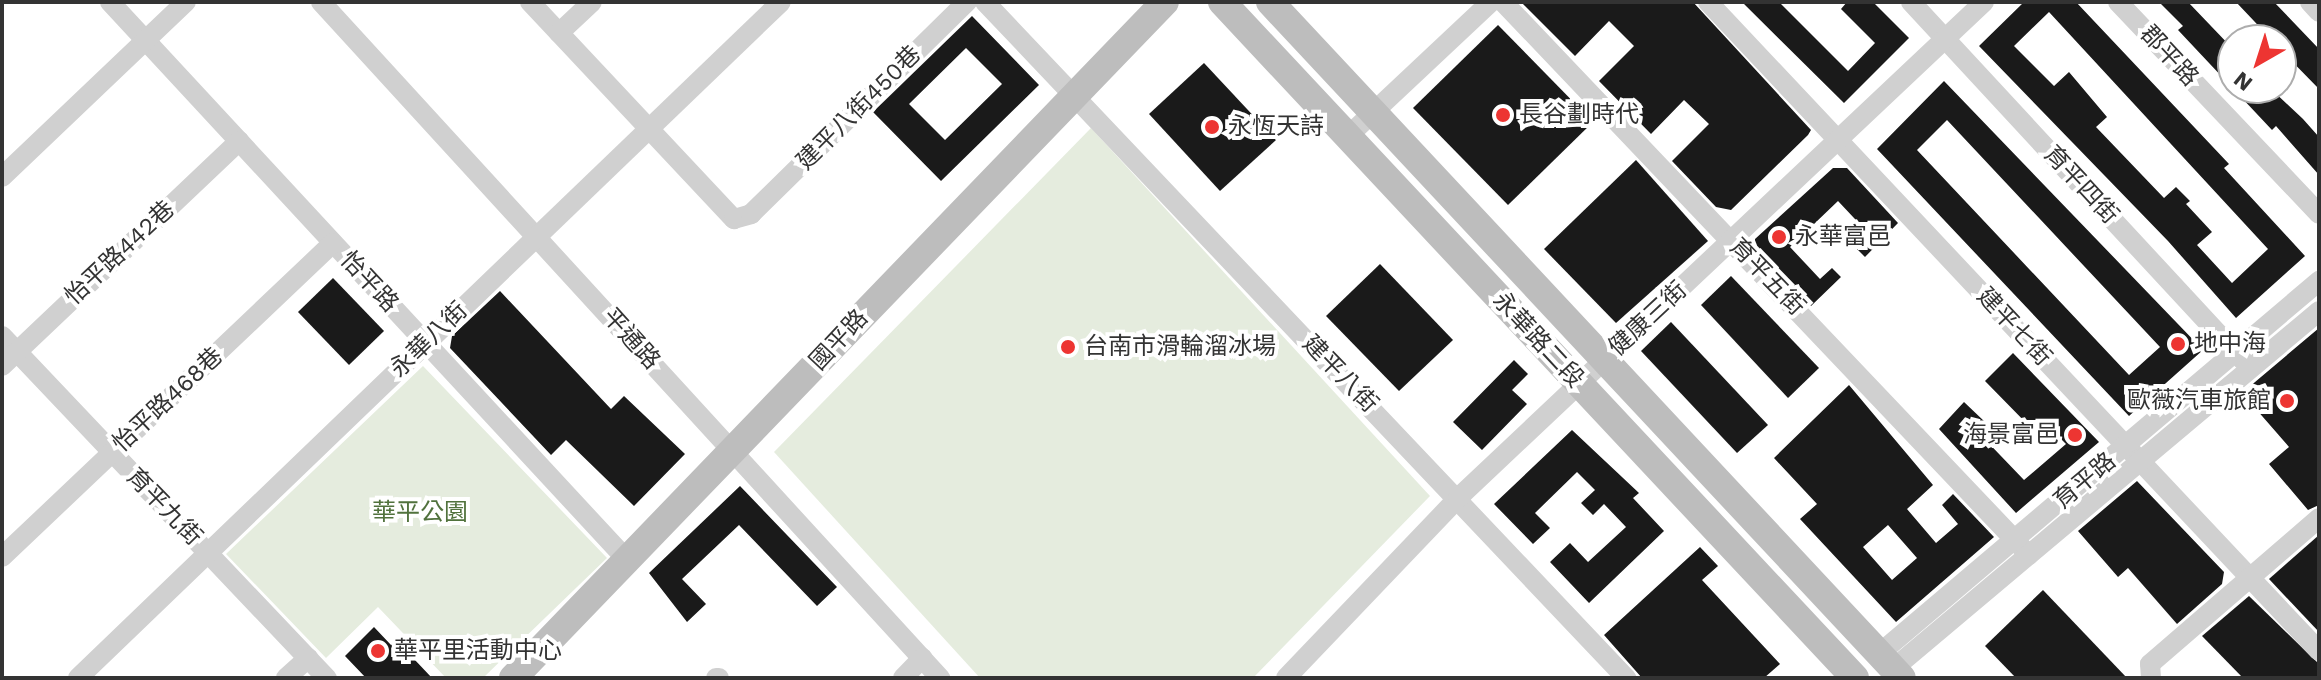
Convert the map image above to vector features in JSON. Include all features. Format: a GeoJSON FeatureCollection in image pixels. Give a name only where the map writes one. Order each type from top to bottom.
{"type":"FeatureCollection","features":[{"type":"Feature","properties":{"kind":"street","name":"怡平路"},"geometry":{"type":"LineString","coordinates":[[110,2],[628,561]]}},
{"type":"Feature","properties":{"kind":"street"},"geometry":{"type":"LineString","coordinates":[[2,177],[186,2]]}},
{"type":"Feature","properties":{"kind":"street","name":"平通路"},"geometry":{"type":"LineString","coordinates":[[321,2],[538,235],[940,678]]}},
{"type":"Feature","properties":{"kind":"street"},"geometry":{"type":"LineString","coordinates":[[530,2],[650,129]]}},
{"type":"Feature","properties":{"kind":"street"},"geometry":{"type":"LineString","coordinates":[[559,33],[592,2]]}},
{"type":"Feature","properties":{"kind":"street","name":"永華八街"},"geometry":{"type":"LineString","coordinates":[[78,678],[781,2]]}},
{"type":"Feature","properties":{"kind":"street","name":"建平八街450巷"},"geometry":{"type":"LineString","coordinates":[[650,129],[734,219],[751,214],[967,2]]}},
{"type":"Feature","properties":{"kind":"street","name":"建平八街"},"geometry":{"type":"LineString","coordinates":[[985,2],[1626,678]]}},
{"type":"Feature","properties":{"kind":"street","name":"國平路"},"geometry":{"type":"LineString","coordinates":[[513,678],[733,453],[1073,93],[1165,2]]}},
{"type":"Feature","properties":{"kind":"street","name":"永華路二段"},"geometry":{"type":"LineString","coordinates":[[1222,2],[1852,677]]}},
{"type":"Feature","properties":{"kind":"street","name":"永華路二段"},"geometry":{"type":"LineString","coordinates":[[1270,2],[1607,357],[1889,670]]}},
{"type":"Feature","properties":{"kind":"street"},"geometry":{"type":"LineString","coordinates":[[1347,137],[1491,2]]}},
{"type":"Feature","properties":{"kind":"street","name":"育平五街"},"geometry":{"type":"LineString","coordinates":[[1503,2],[2023,547]]}},
{"type":"Feature","properties":{"kind":"street","name":"建平七街"},"geometry":{"type":"LineString","coordinates":[[1708,2],[2319,651]]}},
{"type":"Feature","properties":{"kind":"street","name":"育平四街"},"geometry":{"type":"LineString","coordinates":[[1911,2],[2251,369]]}},
{"type":"Feature","properties":{"kind":"street","name":"健康三街"},"geometry":{"type":"LineString","coordinates":[[1286,678],[1458,498],[1984,2]]}},
{"type":"Feature","properties":{"kind":"street","name":"郡平路"},"geometry":{"type":"LineString","coordinates":[[2118,2],[2319,214]]}},
{"type":"Feature","properties":{"kind":"street"},"geometry":{"type":"LineString","coordinates":[[2310,2],[2319,12]]}},
{"type":"Feature","properties":{"kind":"street","name":"怡平路442巷"},"geometry":{"type":"LineString","coordinates":[[9,359],[239,141]]}},
{"type":"Feature","properties":{"kind":"street","name":"怡平路468巷"},"geometry":{"type":"LineString","coordinates":[[2,557],[333,243]]}},
{"type":"Feature","properties":{"kind":"street","name":"育平路"},"geometry":{"type":"LineString","coordinates":[[1852,677],[1889,670],[2023,547],[2126,446],[2319,281]]}},
{"type":"Feature","properties":{"kind":"street","name":"育平路"},"geometry":{"type":"LineString","coordinates":[[2023,547],[2141,461],[2319,311]]}},
{"type":"Feature","properties":{"kind":"street","name":"育平九街"},"geometry":{"type":"LineString","coordinates":[[2,336],[9,359],[112,452],[327,678]]}},
{"type":"Feature","properties":{"kind":"street"},"geometry":{"type":"LineString","coordinates":[[2151,678],[2150,664],[2319,518]]}},
{"type":"Feature","properties":{"kind":"street"},"geometry":{"type":"LineString","coordinates":[[286,678],[308,658]]}},
{"type":"Feature","properties":{"kind":"street"},"geometry":{"type":"LineString","coordinates":[[903,678],[922,658]]}},
{"type":"Feature","properties":{"kind":"green space"},"geometry":{"type":"Polygon","coordinates":[[[1091,128],[1430,496],[1253,678],[980,678],[774,452],[1091,128]]]}},
{"type":"Feature","properties":{"kind":"green space","name":"華平公園"},"geometry":{"type":"Polygon","coordinates":[[[423,366],[607,558],[483,678],[446,678],[378,607],[326,658],[226,554],[423,366]]]}},
{"type":"Feature","properties":{"kind":"building"},"geometry":{"type":"Polygon","coordinates":[[[1521,2],[1693,2],[1811,130],[1731,210],[1716,207],[1672,161],[1709,124],[1684,100],[1651,134],[1599,81],[1634,46],[1609,21],[1575,56],[1521,2]]]}},
{"type":"Feature","properties":{"kind":"building"},"geometry":{"type":"Polygon","coordinates":[[[1742,2],[1779,2],[1848,71],[1875,43],[1841,9],[1847,2],[1873,2],[1909,38],[1844,103],[1742,2]]]}},
{"type":"Feature","properties":{"kind":"building"},"geometry":{"type":"Polygon","coordinates":[[[2024,2],[2076,2],[2229,164],[2224,168],[2305,256],[2236,318],[2168,241],[1979,46],[2024,2]],[[2049,12],[2014,46],[2054,86],[2069,72],[2107,117],[2096,127],[2164,198],[2176,187],[2190,201],[2186,204],[2212,232],[2197,245],[2232,283],[2268,249],[2049,12]]]}},
{"type":"Feature","properties":{"kind":"building"},"geometry":{"type":"Polygon","coordinates":[[[2159,2],[2188,2],[2217,32],[2217,71],[2178,30],[2183,26],[2159,2]]]}},
{"type":"Feature","properties":{"kind":"building"},"geometry":{"type":"Polygon","coordinates":[[[2236,2],[2274,2],[2295,24],[2257,24],[2236,2]]]}},
{"type":"Feature","properties":{"kind":"building"},"geometry":{"type":"Polygon","coordinates":[[[972,16],[1039,85],[941,181],[873,112],[972,16]],[[966,48],[909,104],[945,140],[1002,84],[966,48]]]}},
{"type":"Feature","properties":{"kind":"building","name":"長谷劃時代"},"geometry":{"type":"Polygon","coordinates":[[[1498,25],[1593,122],[1508,205],[1413,108],[1498,25]]]}},
{"type":"Feature","properties":{"kind":"building"},"geometry":{"type":"Polygon","coordinates":[[[2297,26],[2319,49],[2319,89],[2297,66],[2297,26]]]}},
{"type":"Feature","properties":{"kind":"building","name":"永恆天詩"},"geometry":{"type":"Polygon","coordinates":[[[1204,63],[1276,140],[1220,191],[1149,114],[1204,63]]]}},
{"type":"Feature","properties":{"kind":"building"},"geometry":{"type":"Polygon","coordinates":[[[1944,81],[2203,350],[2129,416],[1877,149],[1944,81]],[[1947,120],[1917,150],[2129,375],[2160,347],[1947,120]]]}},
{"type":"Feature","properties":{"kind":"building"},"geometry":{"type":"Polygon","coordinates":[[[2248,104],[2287,104],[2303,119],[2319,137],[2319,175],[2276,126],[2272,130],[2248,104]]]}},
{"type":"Feature","properties":{"kind":"building"},"geometry":{"type":"Polygon","coordinates":[[[1636,160],[1708,241],[1616,323],[1544,249],[1636,160]]]}},
{"type":"Feature","properties":{"kind":"building","name":"永華富邑"},"geometry":{"type":"Polygon","coordinates":[[[1833,168],[1847,168],[1898,223],[1865,257],[1856,248],[1870,235],[1838,201],[1790,247],[1820,279],[1832,268],[1841,277],[1811,306],[1755,248],[1755,239],[1833,168]]]}},
{"type":"Feature","properties":{"kind":"building"},"geometry":{"type":"Polygon","coordinates":[[[1380,264],[1453,340],[1399,391],[1326,316],[1380,264]]]}},
{"type":"Feature","properties":{"kind":"building"},"geometry":{"type":"Polygon","coordinates":[[[1731,276],[1819,368],[1788,398],[1701,305],[1731,276]]]}},
{"type":"Feature","properties":{"kind":"building"},"geometry":{"type":"Polygon","coordinates":[[[333,278],[384,331],[349,365],[298,312],[333,278]]]}},
{"type":"Feature","properties":{"kind":"building"},"geometry":{"type":"Polygon","coordinates":[[[500,291],[611,409],[624,396],[685,454],[634,506],[566,440],[551,455],[450,348],[452,336],[500,291]]]}},
{"type":"Feature","properties":{"kind":"building"},"geometry":{"type":"Polygon","coordinates":[[[1671,322],[1768,425],[1737,453],[1641,351],[1671,322]]]}},
{"type":"Feature","properties":{"kind":"building"},"geometry":{"type":"Polygon","coordinates":[[[2319,328],[2319,505],[2308,510],[2269,464],[2289,447],[2242,393],[2319,328]]]}},
{"type":"Feature","properties":{"kind":"building","name":"海景富邑"},"geometry":{"type":"Polygon","coordinates":[[[2013,353],[2099,442],[2016,513],[1939,429],[1964,402],[1985,422],[1976,430],[2024,480],[2066,444],[2044,422],[2034,431],[1985,381],[2013,353]]]}},
{"type":"Feature","properties":{"kind":"building"},"geometry":{"type":"Polygon","coordinates":[[[1514,360],[1528,374],[1512,390],[1527,404],[1482,450],[1453,422],[1514,360]]]}},
{"type":"Feature","properties":{"kind":"building"},"geometry":{"type":"Polygon","coordinates":[[[1849,385],[1933,485],[1907,509],[1936,543],[1958,524],[1942,505],[1953,494],[1994,537],[1896,622],[1800,519],[1817,504],[1774,458],[1849,385]],[[1888,525],[1863,547],[1892,580],[1917,558],[1888,525]]]}},
{"type":"Feature","properties":{"kind":"building"},"geometry":{"type":"Polygon","coordinates":[[[1572,430],[1639,493],[1633,498],[1664,531],[1589,603],[1550,562],[1570,543],[1588,562],[1626,527],[1604,504],[1593,515],[1581,503],[1595,490],[1577,472],[1535,513],[1550,528],[1533,544],[1494,504],[1572,430]]]}},
{"type":"Feature","properties":{"kind":"building"},"geometry":{"type":"Polygon","coordinates":[[[2137,481],[2224,572],[2222,584],[2177,624],[2128,568],[2118,577],[2078,531],[2137,481]]]}},
{"type":"Feature","properties":{"kind":"building"},"geometry":{"type":"Polygon","coordinates":[[[740,486],[837,587],[817,606],[739,525],[682,579],[706,604],[687,622],[649,573],[740,486]]]}},
{"type":"Feature","properties":{"kind":"building"},"geometry":{"type":"Polygon","coordinates":[[[2319,535],[2319,632],[2269,579],[2319,535]]]}},
{"type":"Feature","properties":{"kind":"building"},"geometry":{"type":"Polygon","coordinates":[[[1700,547],[1718,566],[1702,580],[1780,664],[1764,678],[1642,678],[1604,635],[1700,547]]]}},
{"type":"Feature","properties":{"kind":"building"},"geometry":{"type":"Polygon","coordinates":[[[2043,590],[2127,678],[2016,678],[1985,646],[2043,590]]]}},
{"type":"Feature","properties":{"kind":"building"},"geometry":{"type":"Polygon","coordinates":[[[2249,596],[2319,664],[2319,678],[2243,678],[2202,636],[2249,596]]]}},
{"type":"Feature","properties":{"kind":"building","name":"華平里活動中心"},"geometry":{"type":"Polygon","coordinates":[[[374,627],[391,645],[397,641],[432,678],[366,678],[345,656],[374,627]]]}},
{"type":"Feature","properties":{"kind":"place","name":"長谷劃時代"},"geometry":{"type":"Point","coordinates":[1503,115]}},
{"type":"Feature","properties":{"kind":"place","name":"永恆天詩"},"geometry":{"type":"Point","coordinates":[1212,127]}},
{"type":"Feature","properties":{"kind":"place","name":"永華富邑"},"geometry":{"type":"Point","coordinates":[1779,237]}},
{"type":"Feature","properties":{"kind":"place","name":"地中海"},"geometry":{"type":"Point","coordinates":[2178,344]}},
{"type":"Feature","properties":{"kind":"place","name":"台南市滑輪溜冰場"},"geometry":{"type":"Point","coordinates":[1068,347]}},
{"type":"Feature","properties":{"kind":"place","name":"歐薇汽車旅館"},"geometry":{"type":"Point","coordinates":[2287,401]}},
{"type":"Feature","properties":{"kind":"place","name":"海景富邑"},"geometry":{"type":"Point","coordinates":[2075,435]}},
{"type":"Feature","properties":{"kind":"place","name":"華平里活動中心"},"geometry":{"type":"Point","coordinates":[378,651]}}]}
